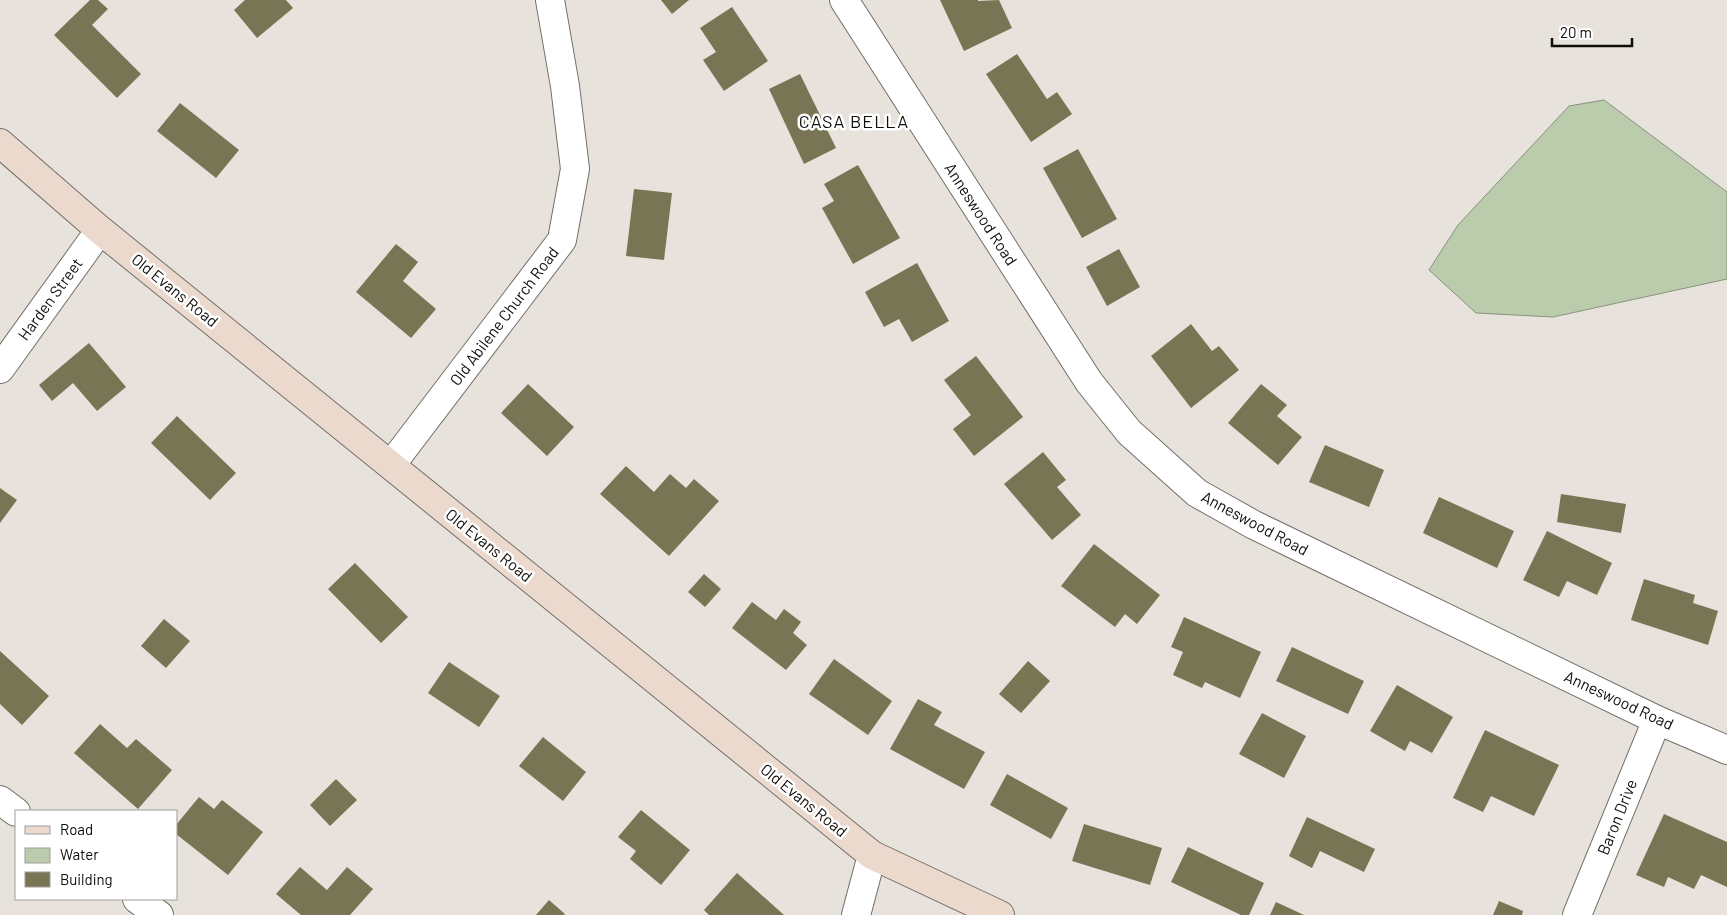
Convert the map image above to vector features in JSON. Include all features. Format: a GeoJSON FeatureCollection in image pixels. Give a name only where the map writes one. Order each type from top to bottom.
{"type":"FeatureCollection","features":[{"type":"Feature","properties":{"kind":"street","name":"Old Abilene Church Road"},"geometry":{"type":"LineString","coordinates":[[390,466],[562,240],[575,169],[565,86],[550,0]]}},
{"type":"Feature","properties":{"kind":"street","name":"Anneswood Road"},"geometry":{"type":"LineString","coordinates":[[844,0],[1089,382],[1129,432],[1197,493],[1254,525],[1657,720],[1727,750]]}},
{"type":"Feature","properties":{"kind":"street","name":"Old Evans Road"},"geometry":{"type":"LineString","coordinates":[[0,143],[100,230],[872,855],[1000,915]]}},
{"type":"Feature","properties":{"kind":"street","name":"Harden Street"},"geometry":{"type":"LineString","coordinates":[[0,369],[100,230]]}},
{"type":"Feature","properties":{"kind":"street","name":"Baron Drive"},"geometry":{"type":"LineString","coordinates":[[1577,915],[1657,720]]}},
{"type":"Feature","properties":{"kind":"street"},"geometry":{"type":"LineString","coordinates":[[0,800],[15,811]]}},
{"type":"Feature","properties":{"kind":"street"},"geometry":{"type":"LineString","coordinates":[[856,915],[872,855]]}},
{"type":"Feature","properties":{"kind":"street"},"geometry":{"type":"LineString","coordinates":[[138,900],[159,915]]}},
{"type":"Feature","properties":{"kind":"water"},"geometry":{"type":"Polygon","coordinates":[[[1604,100],[1727,192],[1727,279],[1553,317],[1476,313],[1429,270],[1458,225],[1569,106],[1604,100]]]}},
{"type":"Feature","properties":{"kind":"building"},"geometry":{"type":"Polygon","coordinates":[[[90,0],[98,0],[108,9],[92,25],[141,74],[117,98],[54,35],[90,0]]]}},
{"type":"Feature","properties":{"kind":"building"},"geometry":{"type":"Polygon","coordinates":[[[245,0],[286,0],[293,8],[257,38],[234,10],[245,0]]]}},
{"type":"Feature","properties":{"kind":"building"},"geometry":{"type":"Polygon","coordinates":[[[661,0],[689,0],[672,14],[661,0]]]}},
{"type":"Feature","properties":{"kind":"building"},"geometry":{"type":"Polygon","coordinates":[[[940,0],[999,0],[1012,28],[964,51],[940,0]]]}},
{"type":"Feature","properties":{"kind":"building"},"geometry":{"type":"Polygon","coordinates":[[[732,7],[768,61],[724,91],[703,60],[716,52],[700,28],[732,7]]]}},
{"type":"Feature","properties":{"kind":"building"},"geometry":{"type":"Polygon","coordinates":[[[1017,54],[1047,99],[1057,92],[1072,114],[1031,142],[986,74],[1017,54]]]}},
{"type":"Feature","properties":{"kind":"building"},"geometry":{"type":"Polygon","coordinates":[[[800,74],[836,148],[804,164],[769,89],[800,74]]]}},
{"type":"Feature","properties":{"kind":"building"},"geometry":{"type":"Polygon","coordinates":[[[180,103],[239,150],[216,178],[157,131],[180,103]]]}},
{"type":"Feature","properties":{"kind":"building"},"geometry":{"type":"Polygon","coordinates":[[[1078,149],[1117,219],[1082,238],[1043,168],[1078,149]]]}},
{"type":"Feature","properties":{"kind":"building"},"geometry":{"type":"Polygon","coordinates":[[[858,165],[900,238],[853,264],[822,208],[834,201],[824,184],[858,165]]]}},
{"type":"Feature","properties":{"kind":"building"},"geometry":{"type":"Polygon","coordinates":[[[634,189],[672,193],[664,260],[626,256],[634,189]]]}},
{"type":"Feature","properties":{"kind":"building"},"geometry":{"type":"Polygon","coordinates":[[[396,244],[418,262],[403,281],[436,309],[411,338],[356,292],[396,244]]]}},
{"type":"Feature","properties":{"kind":"building"},"geometry":{"type":"Polygon","coordinates":[[[1119,249],[1140,287],[1107,306],[1086,267],[1119,249]]]}},
{"type":"Feature","properties":{"kind":"building"},"geometry":{"type":"Polygon","coordinates":[[[917,263],[949,321],[912,342],[899,319],[884,327],[865,292],[917,263]]]}},
{"type":"Feature","properties":{"kind":"building"},"geometry":{"type":"Polygon","coordinates":[[[1191,324],[1212,351],[1219,346],[1239,370],[1191,408],[1151,356],[1191,324]]]}},
{"type":"Feature","properties":{"kind":"building"},"geometry":{"type":"Polygon","coordinates":[[[89,343],[126,387],[97,411],[73,383],[52,401],[39,385],[89,343]]]}},
{"type":"Feature","properties":{"kind":"building"},"geometry":{"type":"Polygon","coordinates":[[[976,356],[1023,417],[974,456],[953,429],[971,415],[944,380],[976,356]]]}},
{"type":"Feature","properties":{"kind":"building"},"geometry":{"type":"Polygon","coordinates":[[[528,384],[574,427],[547,456],[501,413],[528,384]]]}},
{"type":"Feature","properties":{"kind":"building"},"geometry":{"type":"Polygon","coordinates":[[[1261,384],[1287,405],[1277,416],[1302,437],[1278,465],[1228,423],[1261,384]]]}},
{"type":"Feature","properties":{"kind":"building"},"geometry":{"type":"Polygon","coordinates":[[[177,416],[236,473],[210,500],[151,443],[177,416]]]}},
{"type":"Feature","properties":{"kind":"building"},"geometry":{"type":"Polygon","coordinates":[[[1325,445],[1384,470],[1369,507],[1309,482],[1325,445]]]}},
{"type":"Feature","properties":{"kind":"building"},"geometry":{"type":"Polygon","coordinates":[[[1043,452],[1066,480],[1057,487],[1081,515],[1052,540],[1004,484],[1043,452]]]}},
{"type":"Feature","properties":{"kind":"building"},"geometry":{"type":"Polygon","coordinates":[[[626,466],[654,492],[670,474],[686,488],[694,479],[719,501],[669,556],[600,494],[626,466]]]}},
{"type":"Feature","properties":{"kind":"building"},"geometry":{"type":"Polygon","coordinates":[[[0,488],[17,500],[0,523],[0,488]]]}},
{"type":"Feature","properties":{"kind":"building"},"geometry":{"type":"Polygon","coordinates":[[[1561,494],[1626,504],[1621,533],[1557,522],[1561,494]]]}},
{"type":"Feature","properties":{"kind":"building"},"geometry":{"type":"Polygon","coordinates":[[[1439,497],[1514,531],[1497,568],[1423,533],[1439,497]]]}},
{"type":"Feature","properties":{"kind":"building"},"geometry":{"type":"Polygon","coordinates":[[[1547,531],[1612,563],[1597,595],[1567,581],[1559,597],[1523,580],[1547,531]]]}},
{"type":"Feature","properties":{"kind":"building"},"geometry":{"type":"Polygon","coordinates":[[[1094,544],[1160,595],[1137,624],[1125,614],[1115,627],[1061,586],[1094,544]]]}},
{"type":"Feature","properties":{"kind":"building"},"geometry":{"type":"Polygon","coordinates":[[[355,563],[408,617],[381,643],[328,589],[355,563]]]}},
{"type":"Feature","properties":{"kind":"building"},"geometry":{"type":"Polygon","coordinates":[[[704,574],[721,589],[705,607],[688,592],[704,574]]]}},
{"type":"Feature","properties":{"kind":"building"},"geometry":{"type":"Polygon","coordinates":[[[1644,579],[1695,595],[1693,603],[1718,611],[1708,645],[1631,620],[1644,579]]]}},
{"type":"Feature","properties":{"kind":"building"},"geometry":{"type":"Polygon","coordinates":[[[752,602],[776,620],[784,609],[801,622],[793,633],[807,645],[786,670],[732,628],[752,602]]]}},
{"type":"Feature","properties":{"kind":"building"},"geometry":{"type":"Polygon","coordinates":[[[1184,617],[1261,652],[1240,698],[1205,682],[1202,688],[1173,675],[1183,652],[1171,647],[1184,617]]]}},
{"type":"Feature","properties":{"kind":"building"},"geometry":{"type":"Polygon","coordinates":[[[164,619],[190,641],[166,668],[141,646],[164,619]]]}},
{"type":"Feature","properties":{"kind":"building"},"geometry":{"type":"Polygon","coordinates":[[[1292,647],[1364,681],[1348,714],[1276,681],[1292,647]]]}},
{"type":"Feature","properties":{"kind":"building"},"geometry":{"type":"Polygon","coordinates":[[[0,651],[49,696],[22,725],[0,704],[0,651]]]}},
{"type":"Feature","properties":{"kind":"building"},"geometry":{"type":"Polygon","coordinates":[[[834,659],[892,701],[868,735],[809,694],[834,659]]]}},
{"type":"Feature","properties":{"kind":"building"},"geometry":{"type":"Polygon","coordinates":[[[1028,661],[1050,681],[1021,713],[999,694],[1028,661]]]}},
{"type":"Feature","properties":{"kind":"building"},"geometry":{"type":"Polygon","coordinates":[[[449,662],[500,696],[479,727],[428,693],[449,662]]]}},
{"type":"Feature","properties":{"kind":"building"},"geometry":{"type":"Polygon","coordinates":[[[1397,685],[1453,717],[1432,753],[1410,741],[1405,751],[1370,731],[1397,685]]]}},
{"type":"Feature","properties":{"kind":"building"},"geometry":{"type":"Polygon","coordinates":[[[918,699],[942,712],[934,725],[985,752],[964,789],[890,749],[918,699]]]}},
{"type":"Feature","properties":{"kind":"building"},"geometry":{"type":"Polygon","coordinates":[[[1262,713],[1306,736],[1284,778],[1239,754],[1262,713]]]}},
{"type":"Feature","properties":{"kind":"building"},"geometry":{"type":"Polygon","coordinates":[[[100,724],[127,748],[136,739],[172,770],[138,809],[74,753],[100,724]]]}},
{"type":"Feature","properties":{"kind":"building"},"geometry":{"type":"Polygon","coordinates":[[[1485,730],[1559,765],[1534,816],[1491,796],[1483,812],[1453,798],[1485,730]]]}},
{"type":"Feature","properties":{"kind":"building"},"geometry":{"type":"Polygon","coordinates":[[[543,737],[586,772],[563,801],[519,766],[543,737]]]}},
{"type":"Feature","properties":{"kind":"building"},"geometry":{"type":"Polygon","coordinates":[[[1007,774],[1068,808],[1051,839],[990,805],[1007,774]]]}},
{"type":"Feature","properties":{"kind":"building"},"geometry":{"type":"Polygon","coordinates":[[[336,779],[357,800],[330,826],[310,805],[336,779]]]}},
{"type":"Feature","properties":{"kind":"building"},"geometry":{"type":"Polygon","coordinates":[[[199,797],[214,809],[222,800],[263,832],[228,875],[178,836],[178,823],[199,797]]]}},
{"type":"Feature","properties":{"kind":"building"},"geometry":{"type":"Polygon","coordinates":[[[641,810],[690,850],[661,885],[630,859],[636,851],[618,837],[641,810]]]}},
{"type":"Feature","properties":{"kind":"building"},"geometry":{"type":"Polygon","coordinates":[[[1664,814],[1727,842],[1727,887],[1701,875],[1694,889],[1668,877],[1664,887],[1636,875],[1664,814]]]}},
{"type":"Feature","properties":{"kind":"building"},"geometry":{"type":"Polygon","coordinates":[[[1307,817],[1375,849],[1364,872],[1320,851],[1312,868],[1289,856],[1307,817]]]}},
{"type":"Feature","properties":{"kind":"building"},"geometry":{"type":"Polygon","coordinates":[[[1084,824],[1162,848],[1150,885],[1072,861],[1084,824]]]}},
{"type":"Feature","properties":{"kind":"building"},"geometry":{"type":"Polygon","coordinates":[[[1188,847],[1264,883],[1249,915],[1241,915],[1171,882],[1188,847]]]}},
{"type":"Feature","properties":{"kind":"building"},"geometry":{"type":"Polygon","coordinates":[[[300,867],[327,890],[347,867],[373,889],[350,915],[301,915],[276,894],[300,867]]]}},
{"type":"Feature","properties":{"kind":"building"},"geometry":{"type":"Polygon","coordinates":[[[737,873],[784,915],[709,915],[704,910],[737,873]]]}},
{"type":"Feature","properties":{"kind":"building"},"geometry":{"type":"Polygon","coordinates":[[[549,900],[565,914],[536,915],[549,900]]]}},
{"type":"Feature","properties":{"kind":"building"},"geometry":{"type":"Polygon","coordinates":[[[1499,901],[1523,911],[1522,915],[1493,915],[1499,901]]]}},
{"type":"Feature","properties":{"kind":"building"},"geometry":{"type":"Polygon","coordinates":[[[1276,902],[1304,915],[1270,915],[1276,902]]]}},
{"type":"Feature","properties":{"kind":"district","name":"CASA BELLA"},"geometry":{"type":"Point","coordinates":[854,122]}}]}
